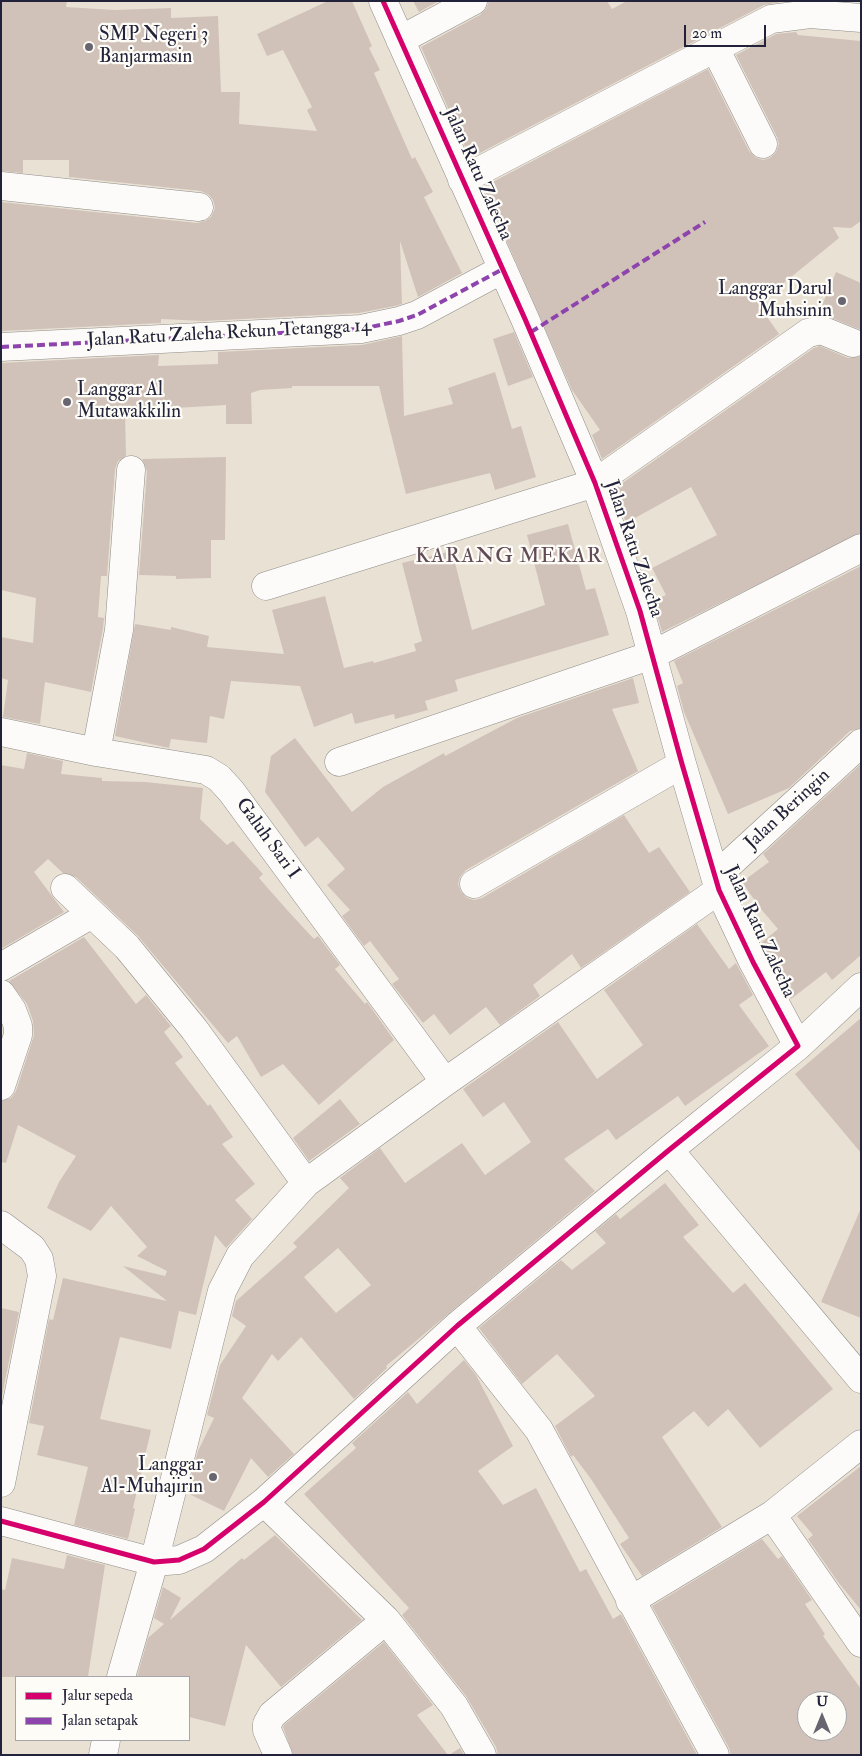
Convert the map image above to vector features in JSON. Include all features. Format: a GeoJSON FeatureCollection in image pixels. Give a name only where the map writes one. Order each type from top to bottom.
{"type":"FeatureCollection","features":[{"type":"Feature","properties":{"kind":"street","name":"Jalan Ratu Zalecha"},"geometry":{"type":"LineString","coordinates":[[382,1],[503,269],[594,483],[640,611],[682,764],[720,878],[742,938],[798,1046]]}},
{"type":"Feature","properties":{"kind":"street"},"geometry":{"type":"LineString","coordinates":[[400,40],[473,1]]}},
{"type":"Feature","properties":{"kind":"street"},"geometry":{"type":"LineString","coordinates":[[462,180],[758,26],[786,16],[810,14],[861,18]]}},
{"type":"Feature","properties":{"kind":"street"},"geometry":{"type":"LineString","coordinates":[[715,48],[763,144]]}},
{"type":"Feature","properties":{"kind":"street"},"geometry":{"type":"LineString","coordinates":[[1,186],[199,207]]}},
{"type":"Feature","properties":{"kind":"street","name":"Jalan Ratu Zaleha Rekun Tetangga 14"},"geometry":{"type":"LineString","coordinates":[[1,347],[361,329],[399,322],[417,315],[503,269]]}},
{"type":"Feature","properties":{"kind":"street"},"geometry":{"type":"LineString","coordinates":[[266,586],[594,483],[808,333],[821,330],[853,343]]}},
{"type":"Feature","properties":{"kind":"street"},"geometry":{"type":"LineString","coordinates":[[96,752],[119,630],[131,470]]}},
{"type":"Feature","properties":{"kind":"street"},"geometry":{"type":"LineString","coordinates":[[339,762],[652,655],[861,548]]}},
{"type":"Feature","properties":{"kind":"street","name":"Galuh Sari I"},"geometry":{"type":"LineString","coordinates":[[1,732],[96,752],[198,768],[219,778],[231,791],[445,1082]]}},
{"type":"Feature","properties":{"kind":"street","name":"Jalan Beringin"},"geometry":{"type":"LineString","coordinates":[[121,1676],[154,1562],[222,1291],[240,1256],[306,1183],[720,878],[861,743]]}},
{"type":"Feature","properties":{"kind":"street"},"geometry":{"type":"LineString","coordinates":[[474,884],[682,764]]}},
{"type":"Feature","properties":{"kind":"street"},"geometry":{"type":"LineString","coordinates":[[66,888],[127,947],[194,1029],[306,1183]]}},
{"type":"Feature","properties":{"kind":"street"},"geometry":{"type":"LineString","coordinates":[[1,967],[92,914]]}},
{"type":"Feature","properties":{"kind":"street"},"geometry":{"type":"LineString","coordinates":[[1,1521],[154,1562],[179,1560],[204,1550],[264,1502],[457,1326],[798,1046],[861,987]]}},
{"type":"Feature","properties":{"kind":"street"},"geometry":{"type":"LineString","coordinates":[[1,994],[16,1018],[18,1026],[18,1036],[3,1075]]}},
{"type":"Feature","properties":{"kind":"street"},"geometry":{"type":"LineString","coordinates":[[669,1150],[861,1379]]}},
{"type":"Feature","properties":{"kind":"street"},"geometry":{"type":"LineString","coordinates":[[1,1225],[32,1248],[39,1259],[42,1276],[1,1483]]}},
{"type":"Feature","properties":{"kind":"street"},"geometry":{"type":"LineString","coordinates":[[457,1326],[539,1430],[715,1755]]}},
{"type":"Feature","properties":{"kind":"street"},"geometry":{"type":"LineString","coordinates":[[630,1601],[772,1515],[861,1444]]}},
{"type":"Feature","properties":{"kind":"street"},"geometry":{"type":"LineString","coordinates":[[264,1502],[386,1620],[454,1706],[482,1755]]}},
{"type":"Feature","properties":{"kind":"street"},"geometry":{"type":"LineString","coordinates":[[772,1515],[861,1643]]}},
{"type":"Feature","properties":{"kind":"street"},"geometry":{"type":"LineString","coordinates":[[276,1753],[267,1730],[267,1724],[272,1715],[386,1620]]}},
{"type":"Feature","properties":{"kind":"street"},"geometry":{"type":"LineString","coordinates":[[103,1755],[106,1741]]}},
{"type":"Feature","properties":{"kind":"building"},"geometry":{"type":"Polygon","coordinates":[[[1,1],[67,1],[66,7],[115,10],[171,8],[171,18],[218,16],[221,92],[240,92],[239,124],[317,131],[307,110],[312,107],[283,50],[267,56],[257,34],[328,1],[352,1],[372,46],[369,48],[380,70],[374,73],[412,159],[415,157],[433,192],[424,197],[462,273],[418,297],[400,241],[402,304],[395,306],[359,313],[204,321],[161,319],[161,323],[1,331],[1,202],[197,223],[211,217],[215,208],[213,200],[209,195],[201,191],[69,177],[69,160],[23,160],[23,173],[1,171],[1,1]]]}},
{"type":"Feature","properties":{"kind":"building"},"geometry":{"type":"Polygon","coordinates":[[[413,1],[439,1],[419,12],[413,1]]]}},
{"type":"Feature","properties":{"kind":"building"},"geometry":{"type":"Polygon","coordinates":[[[489,1],[607,1],[612,9],[627,1],[781,2],[764,5],[470,158],[421,47],[480,15],[486,9],[489,1]]]}},
{"type":"Feature","properties":{"kind":"building"},"geometry":{"type":"Polygon","coordinates":[[[796,32],[798,35],[861,41],[861,221],[851,228],[833,227],[839,238],[758,304],[779,334],[602,459],[592,435],[600,430],[572,390],[483,187],[708,69],[749,151],[755,157],[763,160],[770,158],[776,152],[779,144],[777,137],[736,55],[776,34],[796,32]]]}},
{"type":"Feature","properties":{"kind":"building","name":"Langgar Darul Muhsinin"},"geometry":{"type":"Polygon","coordinates":[[[836,272],[861,283],[861,330],[827,316],[818,315],[836,272]]]}},
{"type":"Feature","properties":{"kind":"building"},"geometry":{"type":"Polygon","coordinates":[[[514,332],[533,377],[508,386],[493,339],[514,332]]]}},
{"type":"Feature","properties":{"kind":"building"},"geometry":{"type":"Polygon","coordinates":[[[402,336],[404,416],[453,404],[448,388],[495,372],[512,429],[521,426],[536,477],[495,490],[490,473],[406,494],[379,386],[292,386],[292,388],[260,390],[251,393],[252,424],[226,424],[226,405],[125,411],[126,456],[118,461],[115,469],[107,576],[101,576],[98,617],[104,618],[103,628],[91,692],[45,682],[40,724],[3,717],[8,680],[1,678],[1,637],[33,643],[36,598],[1,590],[1,363],[159,355],[158,366],[218,364],[218,352],[362,345],[402,336]]]}},
{"type":"Feature","properties":{"kind":"building"},"geometry":{"type":"Polygon","coordinates":[[[820,346],[848,358],[861,356],[861,533],[662,632],[653,601],[666,595],[652,568],[717,535],[691,487],[626,523],[614,489],[814,348],[820,346]]]}},
{"type":"Feature","properties":{"kind":"building"},"geometry":{"type":"Polygon","coordinates":[[[226,457],[225,540],[211,540],[211,578],[176,579],[176,576],[139,575],[147,471],[142,459],[226,457]]]}},
{"type":"Feature","properties":{"kind":"building"},"geometry":{"type":"Polygon","coordinates":[[[568,524],[586,590],[595,588],[609,635],[455,680],[458,691],[425,701],[428,710],[395,719],[394,714],[355,724],[352,713],[314,727],[300,686],[231,681],[224,719],[210,716],[207,743],[171,739],[169,748],[115,736],[135,624],[171,630],[171,627],[209,636],[207,647],[284,654],[272,610],[325,596],[344,668],[373,661],[374,663],[416,651],[414,644],[422,641],[402,563],[452,551],[472,630],[545,605],[527,535],[568,524]]]}},
{"type":"Feature","properties":{"kind":"building"},"geometry":{"type":"Polygon","coordinates":[[[861,566],[861,728],[850,731],[789,788],[728,814],[684,712],[677,686],[683,683],[674,661],[861,566]]]}},
{"type":"Feature","properties":{"kind":"building"},"geometry":{"type":"Polygon","coordinates":[[[633,678],[639,703],[612,709],[638,771],[466,870],[460,877],[458,884],[461,892],[467,898],[474,900],[482,898],[624,815],[649,853],[659,847],[690,892],[581,968],[572,954],[533,985],[540,996],[500,1025],[486,1007],[450,1035],[434,1014],[423,1023],[392,984],[399,979],[370,941],[364,946],[342,916],[350,910],[327,885],[345,869],[318,837],[305,847],[265,792],[271,756],[295,738],[352,812],[383,787],[444,753],[445,756],[517,718],[633,678]]]}},
{"type":"Feature","properties":{"kind":"building"},"geometry":{"type":"Polygon","coordinates":[[[27,753],[63,761],[61,774],[102,778],[102,781],[145,782],[203,788],[200,819],[227,845],[233,841],[263,874],[259,878],[288,911],[314,939],[318,936],[340,965],[335,969],[365,1004],[367,1002],[394,1040],[319,1105],[283,1064],[261,1077],[237,1036],[228,1043],[138,936],[76,877],[63,873],[48,859],[34,872],[64,912],[1,949],[1,765],[24,769],[27,753]]]}},
{"type":"Feature","properties":{"kind":"building"},"geometry":{"type":"Polygon","coordinates":[[[861,764],[861,955],[832,980],[826,972],[791,999],[761,943],[778,929],[760,908],[742,882],[769,862],[763,854],[861,764]]]}},
{"type":"Feature","properties":{"kind":"building"},"geometry":{"type":"Polygon","coordinates":[[[697,924],[729,969],[736,963],[753,995],[739,1005],[769,1046],[685,1106],[678,1096],[616,1140],[608,1129],[564,1159],[595,1191],[386,1366],[387,1368],[354,1399],[301,1337],[278,1361],[272,1354],[242,1398],[294,1454],[268,1477],[251,1458],[224,1511],[187,1493],[198,1451],[214,1418],[207,1415],[220,1365],[246,1326],[232,1316],[236,1301],[297,1247],[293,1243],[349,1188],[340,1178],[380,1148],[405,1183],[462,1143],[485,1175],[531,1142],[504,1102],[483,1117],[463,1089],[558,1022],[597,1079],[643,1045],[604,990],[697,924]],[[338,1248],[304,1277],[336,1313],[371,1285],[338,1248]]]}},
{"type":"Feature","properties":{"kind":"building"},"geometry":{"type":"Polygon","coordinates":[[[84,937],[136,1004],[146,995],[171,1026],[164,1032],[183,1057],[175,1063],[208,1106],[210,1104],[233,1137],[222,1144],[255,1184],[235,1200],[252,1219],[226,1248],[215,1235],[196,1315],[179,1311],[171,1349],[120,1337],[100,1419],[151,1430],[133,1508],[135,1509],[128,1539],[74,1525],[88,1467],[37,1455],[44,1426],[29,1423],[49,1319],[53,1320],[63,1278],[167,1301],[123,1266],[165,1276],[167,1271],[137,1256],[147,1247],[111,1206],[91,1231],[47,1208],[59,1182],[76,1156],[18,1125],[6,1163],[1,1162],[1,1101],[11,1098],[16,1091],[34,1035],[33,1021],[27,1004],[9,981],[84,937]]]}},
{"type":"Feature","properties":{"kind":"building"},"geometry":{"type":"Polygon","coordinates":[[[861,1018],[861,1153],[795,1074],[861,1018]]]}},
{"type":"Feature","properties":{"kind":"building"},"geometry":{"type":"Polygon","coordinates":[[[340,1099],[360,1124],[309,1161],[293,1138],[340,1099]]]}},
{"type":"Feature","properties":{"kind":"building"},"geometry":{"type":"Polygon","coordinates":[[[665,1183],[699,1225],[683,1237],[733,1293],[745,1283],[833,1389],[760,1448],[728,1409],[708,1427],[694,1411],[662,1437],[722,1527],[642,1576],[620,1544],[629,1538],[591,1479],[573,1455],[571,1457],[555,1426],[595,1396],[557,1354],[522,1384],[479,1328],[561,1260],[572,1270],[606,1243],[595,1231],[616,1214],[620,1219],[665,1183]]]}},
{"type":"Feature","properties":{"kind":"building"},"geometry":{"type":"Polygon","coordinates":[[[861,1208],[861,1318],[821,1302],[861,1208]]]}},
{"type":"Feature","properties":{"kind":"building"},"geometry":{"type":"Polygon","coordinates":[[[1,1308],[19,1312],[1,1401],[1,1308]]]}},
{"type":"Feature","properties":{"kind":"building"},"geometry":{"type":"Polygon","coordinates":[[[464,1360],[476,1375],[513,1446],[478,1471],[503,1505],[536,1488],[580,1572],[586,1569],[613,1619],[621,1614],[697,1755],[498,1755],[496,1747],[466,1696],[402,1615],[409,1608],[304,1494],[356,1448],[352,1443],[408,1392],[417,1404],[464,1360]]]}},
{"type":"Feature","properties":{"kind":"building"},"geometry":{"type":"Polygon","coordinates":[[[861,1466],[861,1610],[838,1582],[808,1539],[813,1535],[797,1516],[861,1466]]]}},
{"type":"Feature","properties":{"kind":"building"},"geometry":{"type":"Polygon","coordinates":[[[275,1535],[362,1620],[281,1687],[246,1645],[225,1726],[190,1717],[190,1676],[137,1676],[148,1638],[164,1624],[154,1618],[163,1587],[181,1598],[170,1620],[242,1558],[244,1560],[275,1535]]]}},
{"type":"Feature","properties":{"kind":"building"},"geometry":{"type":"Polygon","coordinates":[[[762,1539],[778,1559],[782,1556],[812,1600],[805,1604],[825,1634],[823,1636],[861,1689],[861,1755],[731,1755],[729,1748],[652,1606],[762,1539]]]}},
{"type":"Feature","properties":{"kind":"building"},"geometry":{"type":"Polygon","coordinates":[[[67,1555],[105,1565],[88,1676],[1,1677],[1,1589],[5,1590],[12,1558],[64,1569],[67,1555]]]}},
{"type":"Feature","properties":{"kind":"building"},"geometry":{"type":"Polygon","coordinates":[[[384,1642],[433,1705],[417,1715],[448,1755],[293,1755],[283,1727],[284,1725],[384,1642]]]}},
{"type":"Feature","properties":{"kind":"building"},"geometry":{"type":"Polygon","coordinates":[[[460,1748],[464,1755],[449,1755],[460,1748]]]}},
{"type":"Feature","properties":{"kind":"marked path"},"geometry":{"type":"LineString","coordinates":[[531,332],[705,222]]}},
{"type":"Feature","properties":{"kind":"marked path"},"geometry":{"type":"LineString","coordinates":[[1,347],[361,329],[417,315],[503,269]]}},
{"type":"Feature","properties":{"kind":"cycle path"},"geometry":{"type":"LineString","coordinates":[[1,1521],[154,1562],[179,1560],[204,1549],[264,1502],[457,1326],[798,1046],[753,962],[719,890],[640,611],[595,483],[525,319],[383,1]]}},
{"type":"Feature","properties":{"kind":"place","name":"SMP Negeri 3 Banjarmasin"},"geometry":{"type":"Point","coordinates":[89,47]}},
{"type":"Feature","properties":{"kind":"place","name":"Langgar Darul Muhsinin"},"geometry":{"type":"Point","coordinates":[842,301]}},
{"type":"Feature","properties":{"kind":"place","name":"Langgar Al Mutawakkilin"},"geometry":{"type":"Point","coordinates":[67,402]}},
{"type":"Feature","properties":{"kind":"place","name":"Langgar Al-Muhajirin"},"geometry":{"type":"Point","coordinates":[213,1477]}},
{"type":"Feature","properties":{"kind":"district","name":"KARANG MEKAR"},"geometry":{"type":"Point","coordinates":[509,557]}}]}
